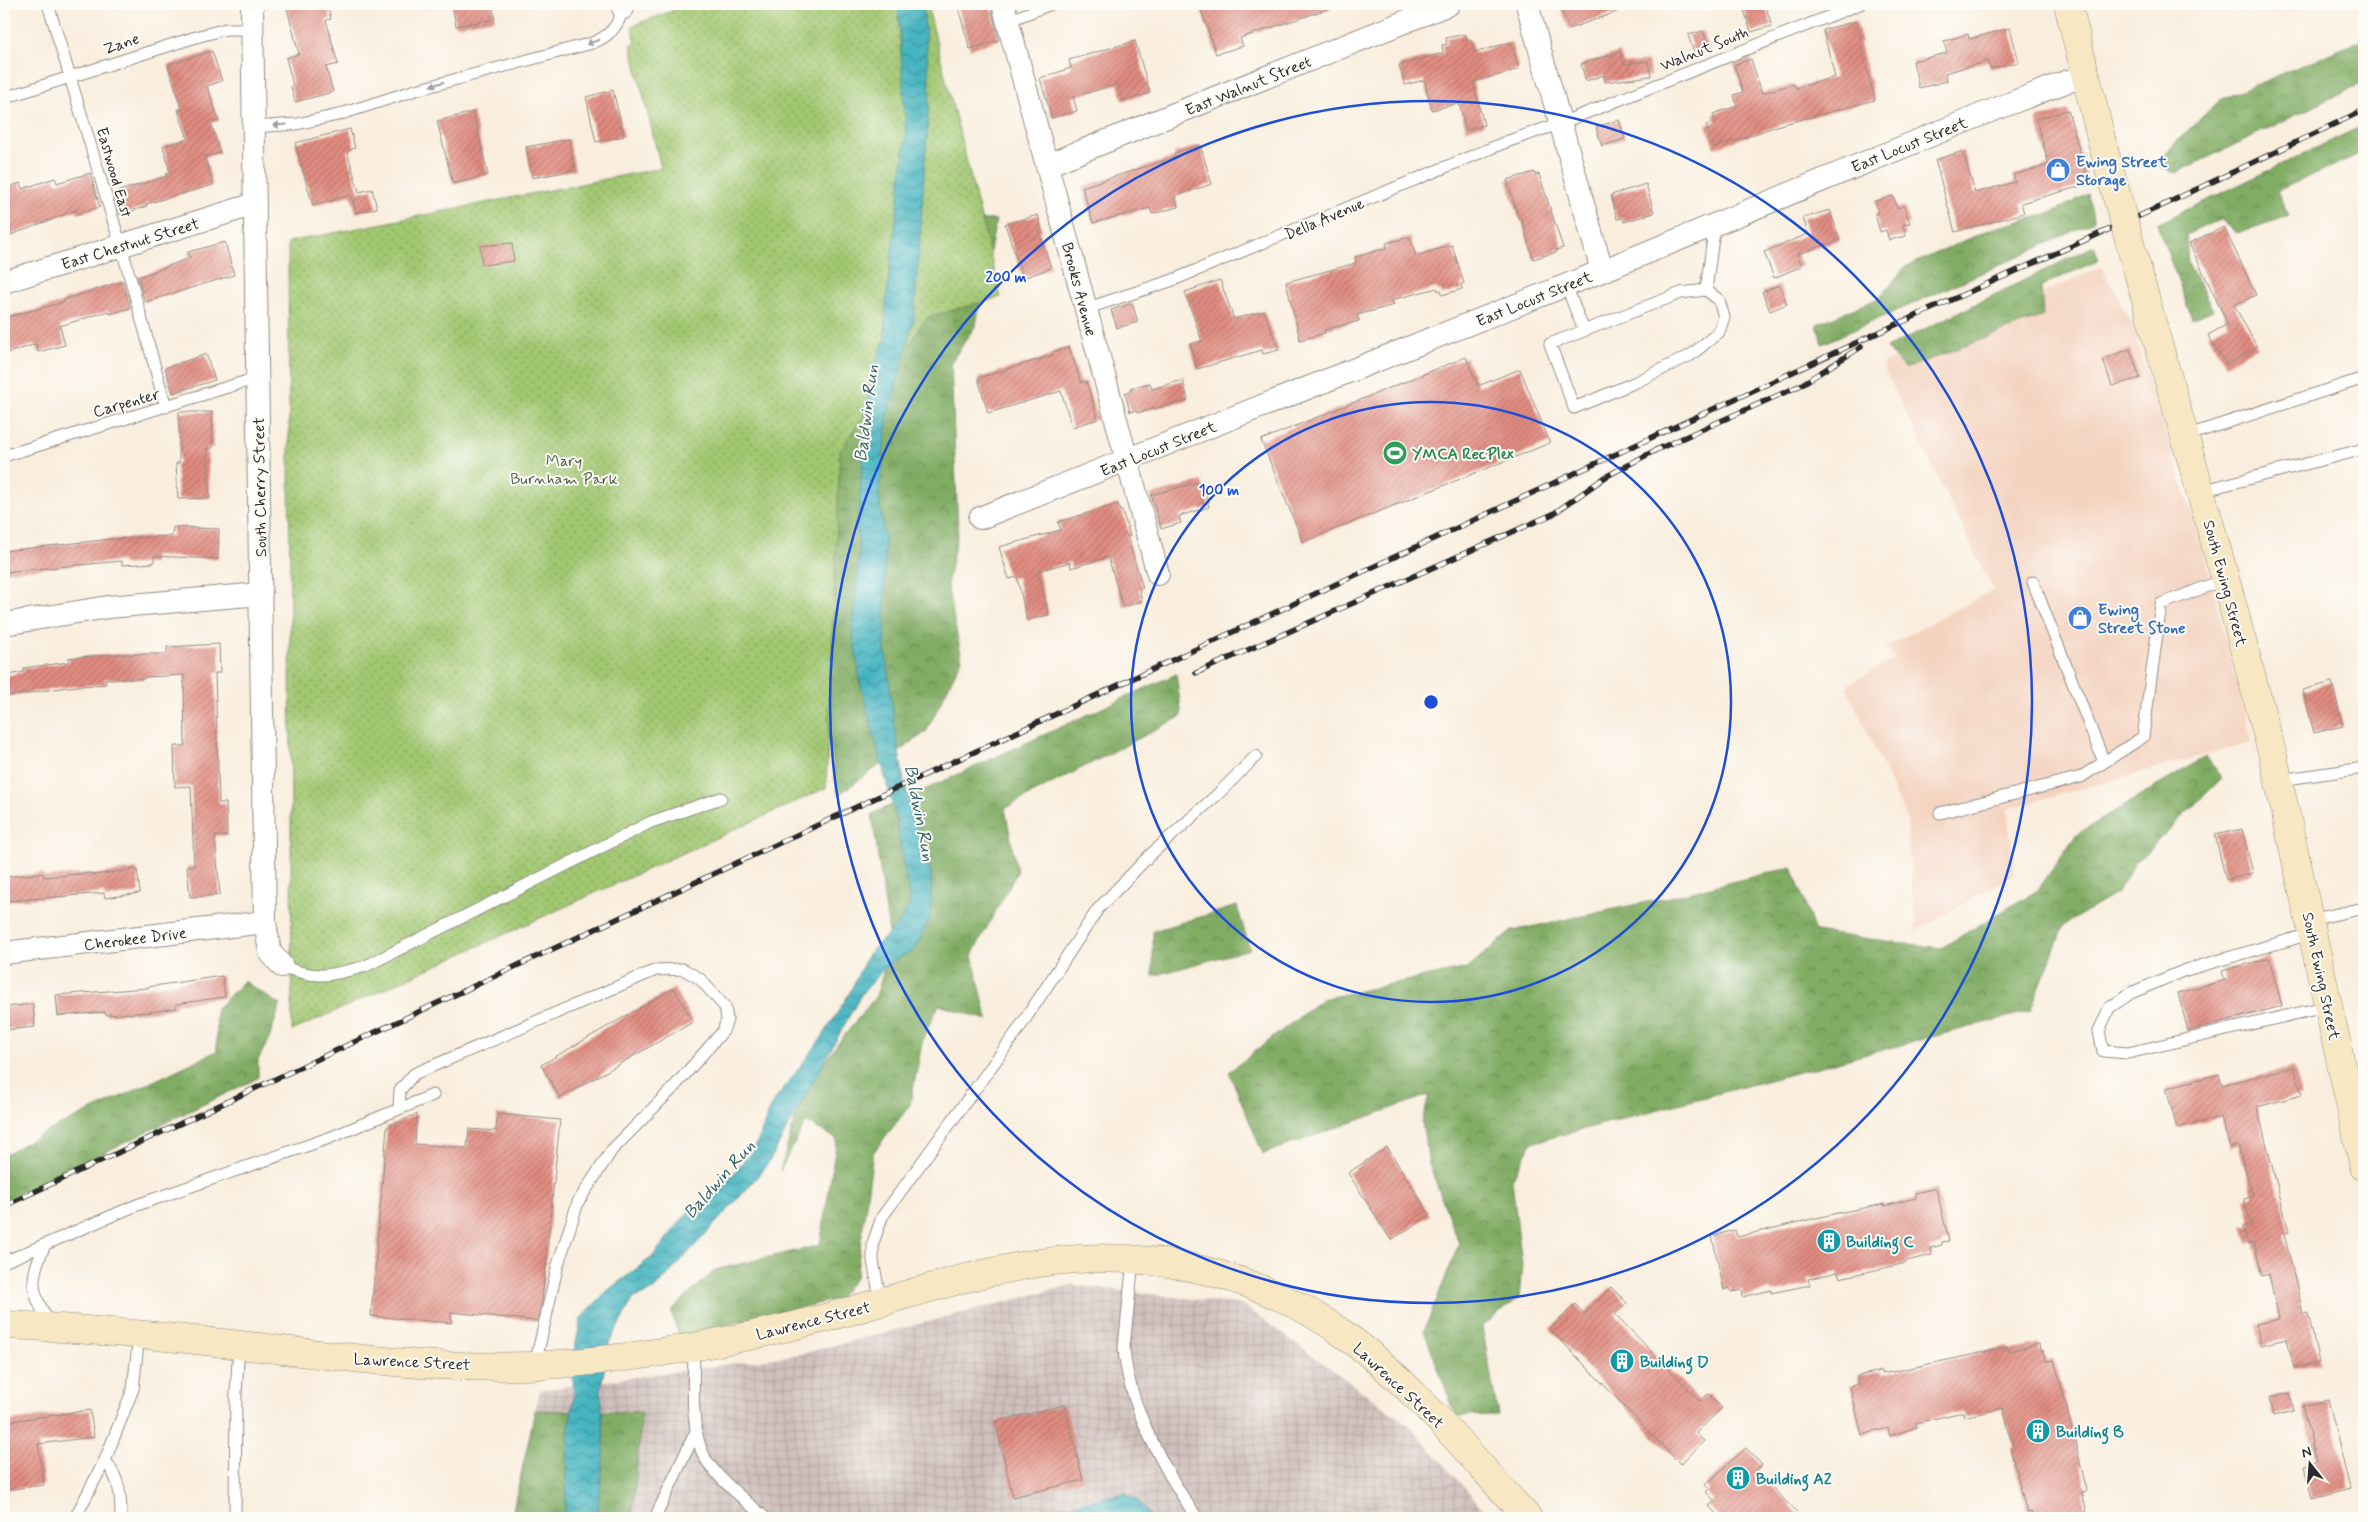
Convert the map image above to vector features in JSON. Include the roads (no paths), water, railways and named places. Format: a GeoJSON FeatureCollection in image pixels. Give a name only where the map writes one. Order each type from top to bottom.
{"type":"FeatureCollection","features":[{"type":"Feature","properties":{"kind":"street","name":"South Cherry Street"},"geometry":{"type":"LineString","coordinates":[[252,4],[265,922],[270,952],[282,966]]}},
{"type":"Feature","properties":{"kind":"street","name":"East Walnut Street"},"geometry":{"type":"LineString","coordinates":[[1047,165],[1449,4]]}},
{"type":"Feature","properties":{"kind":"street"},"geometry":{"type":"LineString","coordinates":[[1528,4],[1602,271]]}},
{"type":"Feature","properties":{"kind":"street","name":"South Ewing Street"},"geometry":{"type":"LineString","coordinates":[[2074,5],[2087,78],[2104,150],[2226,579],[2278,780],[2364,1166]]}},
{"type":"Feature","properties":{"kind":"street","name":"Brooks Avenue"},"geometry":{"type":"LineString","coordinates":[[1006,12],[1158,574]]}},
{"type":"Feature","properties":{"kind":"street","name":"East Locust Street"},"geometry":{"type":"LineString","coordinates":[[980,518],[1602,271],[1983,114],[2068,81],[2087,78]]}},
{"type":"Feature","properties":{"kind":"street","name":"East Chestnut Street"},"geometry":{"type":"LineString","coordinates":[[4,282],[255,204]]}},
{"type":"Feature","properties":{"kind":"street"},"geometry":{"type":"LineString","coordinates":[[4,624],[108,607],[261,594]]}},
{"type":"Feature","properties":{"kind":"street","name":"Cherokee Drive"},"geometry":{"type":"LineString","coordinates":[[4,954],[265,922]]}},
{"type":"Feature","properties":{"kind":"street","name":"Lawrence Street"},"geometry":{"type":"LineString","coordinates":[[4,1325],[139,1335],[410,1363],[546,1365],[638,1356],[736,1340],[970,1278],[1039,1263],[1078,1259],[1133,1260],[1217,1272],[1247,1282],[1288,1301],[1349,1338],[1395,1377],[1528,1518]]}},
{"type":"Feature","properties":{"kind":"lane","name":"Eastwood East"},"geometry":{"type":"LineString","coordinates":[[48,4],[166,407]]}},
{"type":"Feature","properties":{"kind":"lane"},"geometry":{"type":"LineString","coordinates":[[1006,12],[1051,4]]}},
{"type":"Feature","properties":{"kind":"lane","name":"Walnut South"},"geometry":{"type":"LineString","coordinates":[[1561,123],[1860,4]]}},
{"type":"Feature","properties":{"kind":"lane"},"geometry":{"type":"LineString","coordinates":[[254,127],[297,124],[338,115],[416,90],[592,43],[610,34],[621,18],[623,6]]}},
{"type":"Feature","properties":{"kind":"lane","name":"Zane"},"geometry":{"type":"LineString","coordinates":[[4,98],[196,36],[226,29],[252,29]]}},
{"type":"Feature","properties":{"kind":"lane","name":"Della Avenue"},"geometry":{"type":"LineString","coordinates":[[1085,309],[1173,280],[1506,142],[1561,123]]}},
{"type":"Feature","properties":{"kind":"lane"},"geometry":{"type":"LineString","coordinates":[[1706,290],[1715,223]]}},
{"type":"Feature","properties":{"kind":"lane"},"geometry":{"type":"LineString","coordinates":[[1566,284],[1584,331]]}},
{"type":"Feature","properties":{"kind":"lane"},"geometry":{"type":"LineString","coordinates":[[1706,290],[1719,300],[1724,317],[1719,332],[1690,355],[1636,382],[1574,408],[1550,344],[1681,293],[1706,290]]}},
{"type":"Feature","properties":{"kind":"lane","name":"Carpenter"},"geometry":{"type":"LineString","coordinates":[[4,456],[257,378]]}},
{"type":"Feature","properties":{"kind":"lane"},"geometry":{"type":"LineString","coordinates":[[2185,436],[2364,378]]}},
{"type":"Feature","properties":{"kind":"lane"},"geometry":{"type":"LineString","coordinates":[[2201,491],[2364,449]]}},
{"type":"Feature","properties":{"kind":"lane"},"geometry":{"type":"LineString","coordinates":[[1940,813],[2081,777],[2143,737],[2161,604],[2226,579]]}},
{"type":"Feature","properties":{"kind":"lane"},"geometry":{"type":"LineString","coordinates":[[2034,582],[2104,762]]}},
{"type":"Feature","properties":{"kind":"lane"},"geometry":{"type":"LineString","coordinates":[[881,1302],[873,1262],[873,1243],[882,1217],[1018,1030],[1098,909],[1150,856],[1219,793],[1256,756]]}},
{"type":"Feature","properties":{"kind":"lane"},"geometry":{"type":"LineString","coordinates":[[2278,780],[2364,768]]}},
{"type":"Feature","properties":{"kind":"lane"},"geometry":{"type":"LineString","coordinates":[[282,966],[306,975],[334,975],[366,966],[651,822],[721,798]]}},
{"type":"Feature","properties":{"kind":"lane"},"geometry":{"type":"LineString","coordinates":[[2329,1006],[2128,1053],[2103,1051],[2099,1031],[2109,1008],[2131,993],[2183,971],[2364,908]]}},
{"type":"Feature","properties":{"kind":"lane"},"geometry":{"type":"LineString","coordinates":[[398,1109],[400,1090],[414,1074],[656,970],[683,969],[700,979],[725,1007],[727,1020],[723,1031],[674,1087],[612,1150],[578,1202],[558,1268],[546,1365]]}},
{"type":"Feature","properties":{"kind":"lane"},"geometry":{"type":"LineString","coordinates":[[4,1262],[137,1205],[329,1138],[433,1094]]}},
{"type":"Feature","properties":{"kind":"lane"},"geometry":{"type":"LineString","coordinates":[[45,1245],[33,1275],[34,1289],[50,1327]]}},
{"type":"Feature","properties":{"kind":"lane"},"geometry":{"type":"LineString","coordinates":[[1133,1260],[1124,1347],[1133,1394],[1162,1460],[1197,1518]]}},
{"type":"Feature","properties":{"kind":"lane"},"geometry":{"type":"LineString","coordinates":[[75,1518],[105,1460],[133,1389],[139,1335]]}},
{"type":"Feature","properties":{"kind":"lane"},"geometry":{"type":"LineString","coordinates":[[235,1518],[236,1393],[239,1345]]}},
{"type":"Feature","properties":{"kind":"lane"},"geometry":{"type":"LineString","coordinates":[[694,1347],[696,1431],[698,1442],[706,1459],[765,1518]]}},
{"type":"Feature","properties":{"kind":"lane"},"geometry":{"type":"LineString","coordinates":[[655,1518],[696,1431]]}},
{"type":"Feature","properties":{"kind":"lane"},"geometry":{"type":"LineString","coordinates":[[105,1460],[116,1474],[118,1481],[121,1518]]}},
{"type":"Feature","properties":{"kind":"water"},"geometry":{"type":"Polygon","coordinates":[[[898,4],[923,4],[930,91],[914,319],[888,415],[879,494],[885,547],[885,648],[904,782],[931,872],[931,915],[915,949],[888,964],[861,995],[769,1162],[747,1189],[654,1290],[633,1299],[609,1343],[601,1388],[604,1450],[597,1518],[565,1518],[569,1429],[574,1395],[572,1364],[581,1318],[607,1291],[652,1257],[693,1206],[724,1185],[756,1146],[772,1104],[823,1036],[849,994],[868,954],[899,923],[910,903],[896,819],[860,682],[852,628],[859,556],[857,527],[868,405],[867,386],[885,338],[886,301],[906,136],[898,4]]]}},
{"type":"Feature","properties":{"kind":"water"},"geometry":{"type":"Polygon","coordinates":[[[1126,1493],[1138,1501],[1151,1518],[1010,1518],[1126,1493]]]}},
{"type":"Feature","properties":{"kind":"railway"},"geometry":{"type":"LineString","coordinates":[[4,1206],[916,779],[1864,339],[2157,208],[2364,110]]}},
{"type":"Feature","properties":{"kind":"railway"},"geometry":{"type":"LineString","coordinates":[[1196,673],[1553,514],[1607,476],[1656,450],[1799,386],[1861,347]]}},
{"type":"Feature","properties":{"kind":"place","name":"Ewing Street Storage"},"geometry":{"type":"Point","coordinates":[2058,170]}},
{"type":"Feature","properties":{"kind":"place","name":"YMCA RecPlex"},"geometry":{"type":"Point","coordinates":[1395,453]}},
{"type":"Feature","properties":{"kind":"place","name":"Ewing Street Stone"},"geometry":{"type":"Point","coordinates":[2080,618]}},
{"type":"Feature","properties":{"kind":"place","name":"Building C"},"geometry":{"type":"Point","coordinates":[1829,1241]}},
{"type":"Feature","properties":{"kind":"place","name":"Building D"},"geometry":{"type":"Point","coordinates":[1622,1361]}},
{"type":"Feature","properties":{"kind":"place","name":"Building B"},"geometry":{"type":"Point","coordinates":[2038,1431]}},
{"type":"Feature","properties":{"kind":"place","name":"Building A2"},"geometry":{"type":"Point","coordinates":[1738,1478]}},
{"type":"Feature","properties":{"kind":"water label","name":"Baldwin Run"},"geometry":{"type":"Point","coordinates":[866,413]}},
{"type":"Feature","properties":{"kind":"water label","name":"Baldwin Run"},"geometry":{"type":"Point","coordinates":[920,813]}},
{"type":"Feature","properties":{"kind":"water label","name":"Baldwin Run"},"geometry":{"type":"Point","coordinates":[719,1179]}},
{"type":"Feature","properties":{"kind":"park label","name":"Mary Burnham Park"},"geometry":{"type":"Point","coordinates":[564,469]}}]}
